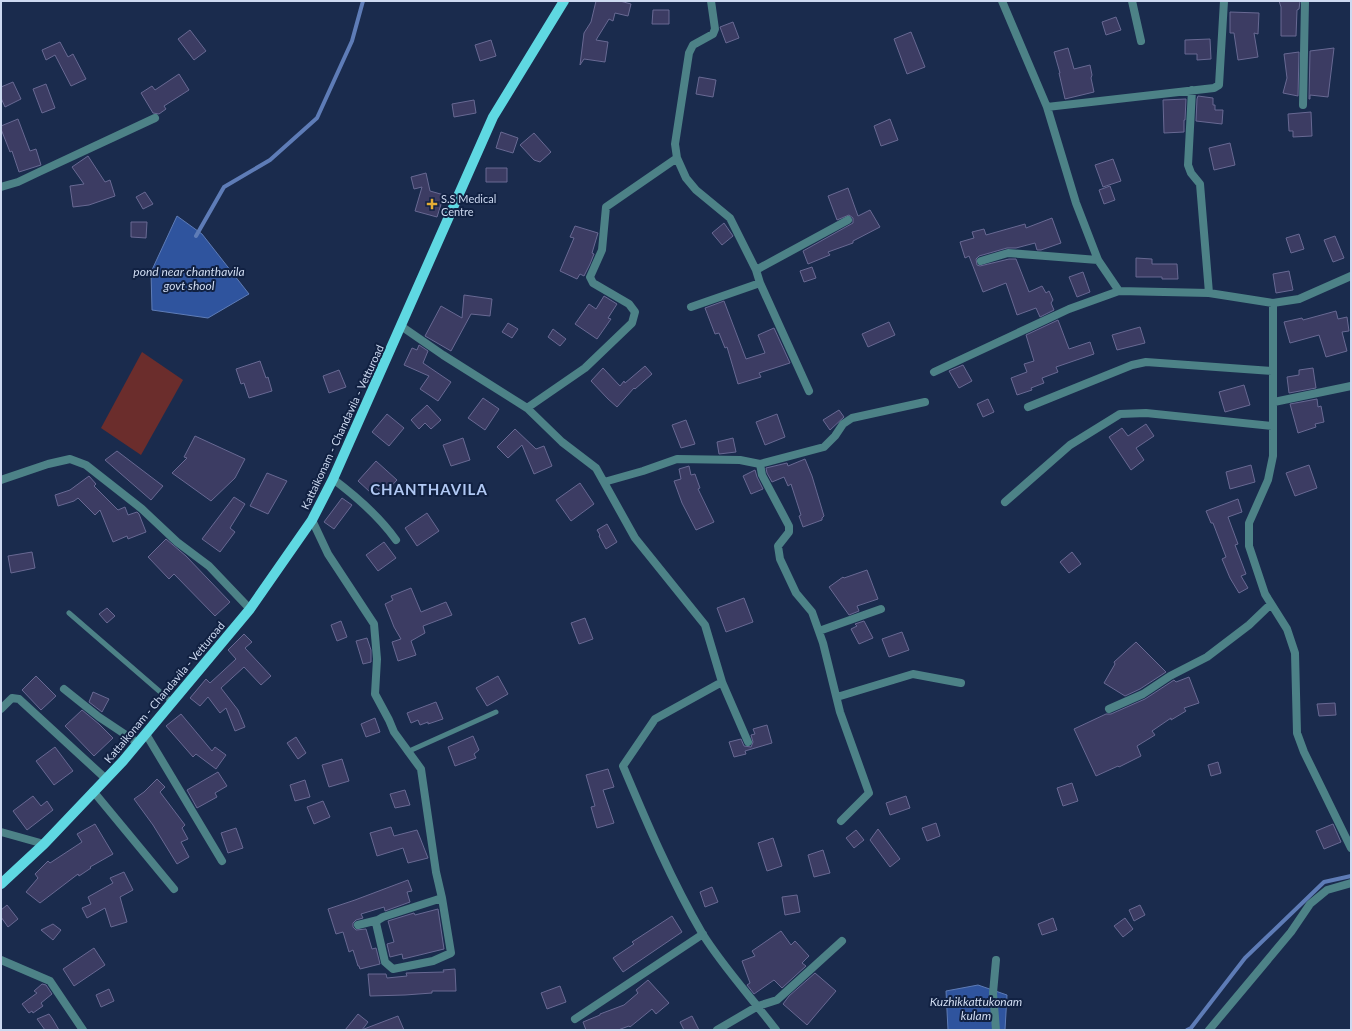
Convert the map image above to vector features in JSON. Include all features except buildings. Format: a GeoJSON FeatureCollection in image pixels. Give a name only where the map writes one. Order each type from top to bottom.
{"type":"FeatureCollection","features":[{"type":"Feature","properties":{"kind":"main road","name":"Kattaikonam - Chandavila - Vetturoad"},"geometry":{"type":"LineString","coordinates":[[1,884],[44,844],[122,761],[173,703],[250,608],[312,520],[333,479],[493,117],[564,1]]}},
{"type":"Feature","properties":{"kind":"street"},"geometry":{"type":"LineString","coordinates":[[711,1],[715,29],[713,34],[693,44],[689,53],[675,144],[677,158],[686,178],[696,190],[730,218],[756,270],[760,283],[809,391]]}},
{"type":"Feature","properties":{"kind":"street"},"geometry":{"type":"LineString","coordinates":[[1002,1],[1047,107],[1076,203],[1098,260],[1119,291]]}},
{"type":"Feature","properties":{"kind":"street"},"geometry":{"type":"LineString","coordinates":[[1132,1],[1141,41]]}},
{"type":"Feature","properties":{"kind":"street"},"geometry":{"type":"LineString","coordinates":[[1047,107],[1214,88],[1219,85],[1224,1]]}},
{"type":"Feature","properties":{"kind":"street"},"geometry":{"type":"LineString","coordinates":[[1303,105],[1305,1]]}},
{"type":"Feature","properties":{"kind":"street"},"geometry":{"type":"LineString","coordinates":[[1192,90],[1188,166],[1191,173],[1200,184],[1210,293]]}},
{"type":"Feature","properties":{"kind":"street"},"geometry":{"type":"LineString","coordinates":[[1,187],[18,182],[155,118]]}},
{"type":"Feature","properties":{"kind":"street"},"geometry":{"type":"LineString","coordinates":[[528,408],[585,368],[632,323],[635,312],[632,307],[593,283],[590,277],[602,250],[606,207],[677,158]]}},
{"type":"Feature","properties":{"kind":"street"},"geometry":{"type":"LineString","coordinates":[[756,270],[848,220]]}},
{"type":"Feature","properties":{"kind":"street"},"geometry":{"type":"LineString","coordinates":[[981,260],[1008,253],[1098,260]]}},
{"type":"Feature","properties":{"kind":"street"},"geometry":{"type":"LineString","coordinates":[[934,372],[1069,309],[1119,291],[1210,293],[1273,303],[1299,299],[1351,276]]}},
{"type":"Feature","properties":{"kind":"street"},"geometry":{"type":"LineString","coordinates":[[691,307],[760,283]]}},
{"type":"Feature","properties":{"kind":"street"},"geometry":{"type":"LineString","coordinates":[[1273,303],[1273,456],[1268,480],[1249,523],[1249,546],[1265,594],[1287,629],[1295,653],[1297,733],[1304,752],[1351,848]]}},
{"type":"Feature","properties":{"kind":"street"},"geometry":{"type":"LineString","coordinates":[[401,326],[443,355],[528,408],[562,442],[596,468],[635,538],[705,625],[722,682],[748,742]]}},
{"type":"Feature","properties":{"kind":"street"},"geometry":{"type":"LineString","coordinates":[[1028,406],[1132,365],[1146,362],[1273,371]]}},
{"type":"Feature","properties":{"kind":"street"},"geometry":{"type":"LineString","coordinates":[[1274,402],[1351,386]]}},
{"type":"Feature","properties":{"kind":"street"},"geometry":{"type":"LineString","coordinates":[[604,482],[643,471],[677,459],[740,460],[760,464],[824,447],[835,436],[843,424],[852,418],[925,402]]}},
{"type":"Feature","properties":{"kind":"street"},"geometry":{"type":"LineString","coordinates":[[1005,502],[1070,445],[1120,414],[1146,413],[1273,426]]}},
{"type":"Feature","properties":{"kind":"street"},"geometry":{"type":"LineString","coordinates":[[1,480],[48,464],[70,459],[86,465],[142,509],[177,542],[209,566],[250,608]]}},
{"type":"Feature","properties":{"kind":"street"},"geometry":{"type":"LineString","coordinates":[[760,464],[762,475],[789,526],[789,532],[778,546],[780,559],[796,593],[812,612],[824,643],[840,712],[869,793],[841,821]]}},
{"type":"Feature","properties":{"kind":"street"},"geometry":{"type":"LineString","coordinates":[[333,479],[374,514],[385,525],[396,540]]}},
{"type":"Feature","properties":{"kind":"street"},"geometry":{"type":"LineString","coordinates":[[312,520],[328,554],[374,624],[377,659],[375,694],[394,732],[420,769],[436,872],[451,953],[433,961],[393,969],[385,962],[376,923],[378,920]]}},
{"type":"Feature","properties":{"kind":"street"},"geometry":{"type":"LineString","coordinates":[[1109,709],[1143,694],[1170,676],[1207,657],[1248,625],[1271,604]]}},
{"type":"Feature","properties":{"kind":"street"},"geometry":{"type":"LineString","coordinates":[[819,631],[881,609]]}},
{"type":"Feature","properties":{"kind":"street"},"geometry":{"type":"LineString","coordinates":[[837,697],[914,674],[961,683]]}},
{"type":"Feature","properties":{"kind":"street"},"geometry":{"type":"LineString","coordinates":[[722,682],[655,719],[623,766],[660,852],[703,934],[737,982],[776,1030]]}},
{"type":"Feature","properties":{"kind":"street"},"geometry":{"type":"LineString","coordinates":[[64,689],[99,717],[138,743]]}},
{"type":"Feature","properties":{"kind":"street"},"geometry":{"type":"LineString","coordinates":[[1,709],[12,698],[19,699],[105,778]]}},
{"type":"Feature","properties":{"kind":"street"},"geometry":{"type":"LineString","coordinates":[[146,734],[222,861]]}},
{"type":"Feature","properties":{"kind":"street"},"geometry":{"type":"LineString","coordinates":[[93,791],[174,889]]}},
{"type":"Feature","properties":{"kind":"street"},"geometry":{"type":"LineString","coordinates":[[2,831],[44,844]]}},
{"type":"Feature","properties":{"kind":"street"},"geometry":{"type":"LineString","coordinates":[[1209,1030],[1291,932],[1310,904],[1327,890],[1351,883]]}},
{"type":"Feature","properties":{"kind":"street"},"geometry":{"type":"LineString","coordinates":[[358,925],[378,920],[383,917],[442,898]]}},
{"type":"Feature","properties":{"kind":"street"},"geometry":{"type":"LineString","coordinates":[[575,1019],[703,934]]}},
{"type":"Feature","properties":{"kind":"street"},"geometry":{"type":"LineString","coordinates":[[717,1030],[758,1006],[777,1000],[842,941]]}},
{"type":"Feature","properties":{"kind":"street"},"geometry":{"type":"LineString","coordinates":[[1,960],[50,981],[83,1030]]}},
{"type":"Feature","properties":{"kind":"street"},"geometry":{"type":"LineString","coordinates":[[996,960],[993,993],[996,1030]]}},
{"type":"Feature","properties":{"kind":"lane"},"geometry":{"type":"LineString","coordinates":[[69,613],[173,703]]}},
{"type":"Feature","properties":{"kind":"lane"},"geometry":{"type":"LineString","coordinates":[[407,752],[496,712]]}},
{"type":"Feature","properties":{"kind":"shaded area"},"geometry":{"type":"Polygon","coordinates":[[[142,352],[183,380],[141,455],[101,428],[142,352]]]}},
{"type":"Feature","properties":{"kind":"water","name":"pond near chanthavila govt shool"},"geometry":{"type":"Polygon","coordinates":[[[177,216],[202,234],[249,294],[208,318],[152,310],[151,272],[177,216]]]}},
{"type":"Feature","properties":{"kind":"water","name":"Kuzhikkattukonam kulam"},"geometry":{"type":"Polygon","coordinates":[[[978,985],[1007,995],[1005,1030],[948,1030],[946,991],[978,985]]]}},
{"type":"Feature","properties":{"kind":"waterway"},"geometry":{"type":"LineString","coordinates":[[196,236],[224,187],[270,160],[317,118],[352,41],[363,1]]}},
{"type":"Feature","properties":{"kind":"waterway"},"geometry":{"type":"LineString","coordinates":[[1187,1030],[1191,1028],[1245,958],[1324,882],[1351,876]]}},
{"type":"Feature","properties":{"kind":"place","name":"S.S Medical Centre"},"geometry":{"type":"Point","coordinates":[432,204]}},
{"type":"Feature","properties":{"kind":"district","name":"CHANTHAVILA"},"geometry":{"type":"Point","coordinates":[429,489]}}]}
